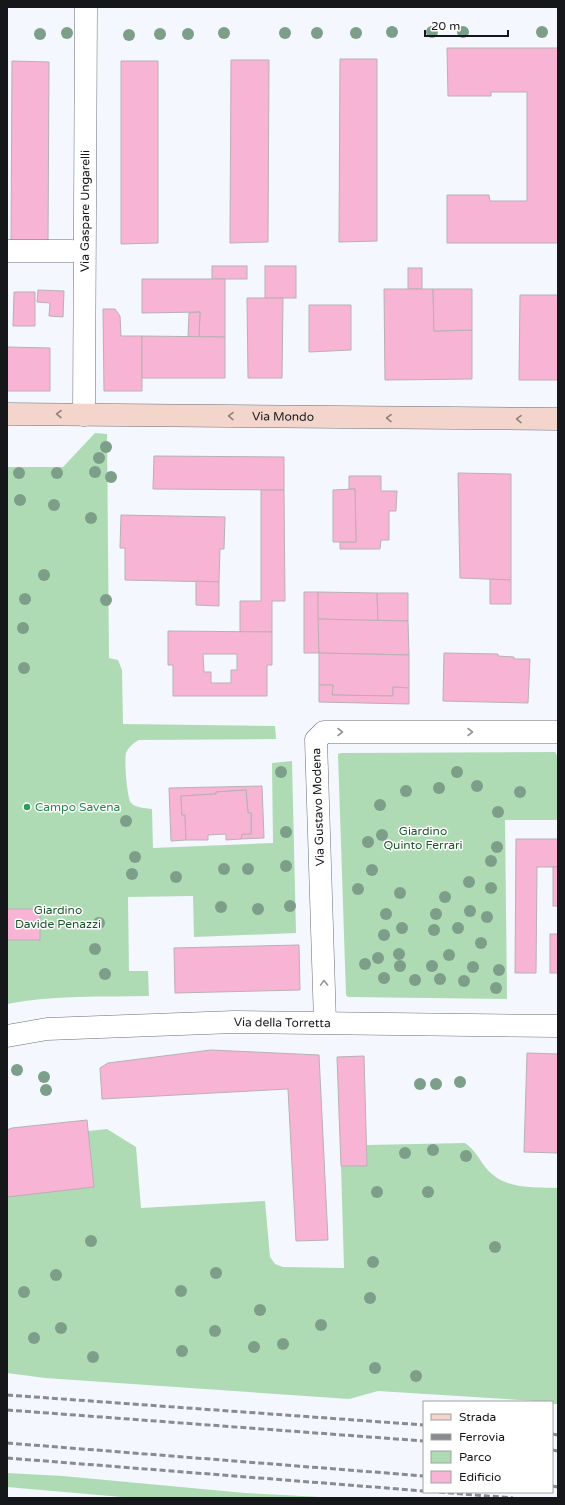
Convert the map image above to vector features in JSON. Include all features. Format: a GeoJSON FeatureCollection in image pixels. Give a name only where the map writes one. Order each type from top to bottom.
{"type":"FeatureCollection","features":[{"type":"Feature","properties":{"kind":"street","name":"Via Gaspare Ungarelli"},"geometry":{"type":"LineString","coordinates":[[84,415],[86,7]]}},
{"type":"Feature","properties":{"kind":"street"},"geometry":{"type":"LineString","coordinates":[[7,251],[72,251]]}},
{"type":"Feature","properties":{"kind":"street","name":"Via Mondo"},"geometry":{"type":"LineString","coordinates":[[7,414],[558,419]]}},
{"type":"Feature","properties":{"kind":"street","name":"Via Gustavo Modena"},"geometry":{"type":"LineString","coordinates":[[325,1022],[316,740],[324,732],[558,732]]}},
{"type":"Feature","properties":{"kind":"street","name":"Via della Torretta"},"geometry":{"type":"LineString","coordinates":[[7,1036],[47,1029],[226,1022],[558,1026]]}},
{"type":"Feature","properties":{"kind":"green space","name":"Giardino Davide Penazzi"},"geometry":{"type":"Polygon","coordinates":[[[95,433],[107,434],[109,658],[118,660],[122,670],[123,724],[275,726],[276,739],[139,740],[135,742],[126,753],[125,763],[128,794],[131,803],[141,808],[152,809],[153,848],[273,843],[272,763],[292,761],[296,933],[194,937],[193,896],[128,897],[129,971],[148,971],[149,996],[42,999],[7,1004],[7,467],[63,467],[95,433]]]}},
{"type":"Feature","properties":{"kind":"green space","name":"Giardino Quinto Ferrari"},"geometry":{"type":"Polygon","coordinates":[[[555,752],[558,757],[558,820],[505,820],[507,999],[348,997],[346,995],[338,754],[555,752]]]}},
{"type":"Feature","properties":{"kind":"green space"},"geometry":{"type":"Polygon","coordinates":[[[107,1129],[136,1147],[141,1208],[265,1201],[270,1257],[275,1264],[283,1267],[344,1268],[341,1166],[367,1165],[367,1145],[465,1143],[486,1168],[501,1180],[519,1186],[558,1188],[558,1404],[553,1404],[553,1401],[378,1391],[349,1399],[45,1378],[7,1373],[7,1197],[88,1131],[107,1129]]]}},
{"type":"Feature","properties":{"kind":"green space"},"geometry":{"type":"Polygon","coordinates":[[[7,1473],[63,1476],[245,1493],[340,1498],[133,1498],[7,1487],[7,1473]]]}},
{"type":"Feature","properties":{"kind":"building"},"geometry":{"type":"Polygon","coordinates":[[[447,48],[558,48],[558,243],[447,243],[447,195],[489,195],[490,201],[527,201],[527,92],[491,92],[491,96],[448,96],[447,48]]]}},
{"type":"Feature","properties":{"kind":"building"},"geometry":{"type":"Polygon","coordinates":[[[340,59],[377,59],[377,241],[339,242],[340,59]]]}},
{"type":"Feature","properties":{"kind":"building"},"geometry":{"type":"Polygon","coordinates":[[[231,60],[269,60],[268,242],[230,243],[231,60]]]}},
{"type":"Feature","properties":{"kind":"building"},"geometry":{"type":"Polygon","coordinates":[[[12,61],[49,62],[48,246],[11,245],[12,61]]]}},
{"type":"Feature","properties":{"kind":"building"},"geometry":{"type":"Polygon","coordinates":[[[121,61],[158,61],[158,243],[121,244],[121,61]]]}},
{"type":"Feature","properties":{"kind":"building"},"geometry":{"type":"Polygon","coordinates":[[[212,266],[247,266],[247,279],[212,279],[212,266]]]}},
{"type":"Feature","properties":{"kind":"building"},"geometry":{"type":"Polygon","coordinates":[[[265,266],[296,266],[296,298],[265,298],[265,266]]]}},
{"type":"Feature","properties":{"kind":"building"},"geometry":{"type":"Polygon","coordinates":[[[408,268],[422,268],[422,289],[408,289],[408,268]]]}},
{"type":"Feature","properties":{"kind":"building"},"geometry":{"type":"Polygon","coordinates":[[[142,279],[225,279],[225,337],[199,337],[200,312],[142,313],[142,279]]]}},
{"type":"Feature","properties":{"kind":"building"},"geometry":{"type":"Polygon","coordinates":[[[384,289],[433,289],[434,331],[472,330],[472,379],[385,380],[384,289]]]}},
{"type":"Feature","properties":{"kind":"building"},"geometry":{"type":"Polygon","coordinates":[[[433,289],[472,289],[472,330],[434,331],[433,289]]]}},
{"type":"Feature","properties":{"kind":"building"},"geometry":{"type":"Polygon","coordinates":[[[38,290],[64,291],[63,317],[49,316],[50,303],[37,302],[38,290]]]}},
{"type":"Feature","properties":{"kind":"building"},"geometry":{"type":"Polygon","coordinates":[[[14,292],[35,292],[35,326],[13,326],[14,292]]]}},
{"type":"Feature","properties":{"kind":"building"},"geometry":{"type":"Polygon","coordinates":[[[520,295],[558,295],[558,380],[519,380],[520,295]]]}},
{"type":"Feature","properties":{"kind":"building"},"geometry":{"type":"Polygon","coordinates":[[[247,298],[283,298],[282,378],[248,378],[247,298]]]}},
{"type":"Feature","properties":{"kind":"building"},"geometry":{"type":"Polygon","coordinates":[[[309,305],[351,305],[351,350],[309,352],[309,305]]]}},
{"type":"Feature","properties":{"kind":"building"},"geometry":{"type":"Polygon","coordinates":[[[103,309],[115,309],[120,316],[121,336],[142,336],[142,391],[104,391],[103,309]]]}},
{"type":"Feature","properties":{"kind":"building"},"geometry":{"type":"Polygon","coordinates":[[[200,312],[199,337],[188,337],[189,313],[200,312]]]}},
{"type":"Feature","properties":{"kind":"building"},"geometry":{"type":"Polygon","coordinates":[[[142,336],[225,337],[225,378],[142,378],[142,336]]]}},
{"type":"Feature","properties":{"kind":"building"},"geometry":{"type":"Polygon","coordinates":[[[7,347],[50,348],[50,391],[7,391],[7,347]]]}},
{"type":"Feature","properties":{"kind":"building"},"geometry":{"type":"Polygon","coordinates":[[[154,456],[284,457],[284,490],[153,489],[154,456]]]}},
{"type":"Feature","properties":{"kind":"building"},"geometry":{"type":"Polygon","coordinates":[[[458,473],[511,474],[511,580],[460,578],[458,473]]]}},
{"type":"Feature","properties":{"kind":"building"},"geometry":{"type":"Polygon","coordinates":[[[349,476],[381,476],[381,491],[397,491],[396,511],[389,511],[389,540],[381,540],[380,549],[340,549],[340,542],[356,542],[355,489],[349,489],[349,476]]]}},
{"type":"Feature","properties":{"kind":"building"},"geometry":{"type":"Polygon","coordinates":[[[355,489],[356,542],[333,542],[333,490],[355,489]]]}},
{"type":"Feature","properties":{"kind":"building"},"geometry":{"type":"Polygon","coordinates":[[[261,490],[284,490],[285,601],[272,601],[272,632],[240,632],[240,601],[261,601],[261,490]]]}},
{"type":"Feature","properties":{"kind":"building"},"geometry":{"type":"Polygon","coordinates":[[[121,515],[225,517],[224,549],[220,549],[219,582],[125,580],[125,548],[120,548],[121,515]]]}},
{"type":"Feature","properties":{"kind":"building"},"geometry":{"type":"Polygon","coordinates":[[[490,579],[511,580],[511,604],[490,604],[490,579]]]}},
{"type":"Feature","properties":{"kind":"building"},"geometry":{"type":"Polygon","coordinates":[[[196,581],[219,582],[219,606],[196,605],[196,581]]]}},
{"type":"Feature","properties":{"kind":"building"},"geometry":{"type":"Polygon","coordinates":[[[304,592],[318,592],[319,653],[304,653],[304,592]]]}},
{"type":"Feature","properties":{"kind":"building"},"geometry":{"type":"Polygon","coordinates":[[[318,592],[377,593],[378,621],[318,619],[318,592]]]}},
{"type":"Feature","properties":{"kind":"building"},"geometry":{"type":"Polygon","coordinates":[[[377,593],[408,593],[408,621],[378,621],[377,593]]]}},
{"type":"Feature","properties":{"kind":"building"},"geometry":{"type":"Polygon","coordinates":[[[318,619],[408,621],[409,655],[319,653],[318,619]]]}},
{"type":"Feature","properties":{"kind":"building"},"geometry":{"type":"Polygon","coordinates":[[[168,631],[272,632],[272,665],[267,665],[267,696],[173,696],[173,665],[168,665],[168,631]],[[203,654],[204,672],[211,672],[211,683],[231,683],[231,670],[237,670],[237,654],[203,654]]]}},
{"type":"Feature","properties":{"kind":"building"},"geometry":{"type":"Polygon","coordinates":[[[319,653],[409,655],[409,688],[393,687],[393,696],[332,695],[333,685],[319,685],[319,653]]]}},
{"type":"Feature","properties":{"kind":"building"},"geometry":{"type":"Polygon","coordinates":[[[444,653],[498,654],[498,656],[514,657],[514,659],[530,659],[528,703],[443,701],[444,653]]]}},
{"type":"Feature","properties":{"kind":"building"},"geometry":{"type":"Polygon","coordinates":[[[319,685],[333,685],[332,695],[393,696],[393,687],[409,688],[409,704],[319,702],[319,685]]]}},
{"type":"Feature","properties":{"kind":"building"},"geometry":{"type":"Polygon","coordinates":[[[262,786],[264,838],[241,839],[242,834],[251,834],[251,813],[248,813],[246,790],[216,792],[216,794],[181,796],[182,815],[185,815],[186,840],[171,841],[169,788],[262,786]]]}},
{"type":"Feature","properties":{"kind":"building"},"geometry":{"type":"Polygon","coordinates":[[[246,790],[248,813],[251,813],[251,834],[242,834],[241,839],[226,840],[226,834],[208,835],[208,840],[186,840],[185,815],[182,815],[181,796],[216,794],[216,792],[246,790]]]}},
{"type":"Feature","properties":{"kind":"building"},"geometry":{"type":"Polygon","coordinates":[[[516,839],[558,839],[558,867],[537,867],[536,973],[515,973],[516,839]]]}},
{"type":"Feature","properties":{"kind":"building"},"geometry":{"type":"Polygon","coordinates":[[[553,867],[558,867],[558,906],[553,906],[553,867]]]}},
{"type":"Feature","properties":{"kind":"building"},"geometry":{"type":"Polygon","coordinates":[[[7,909],[40,909],[40,940],[7,940],[7,909]]]}},
{"type":"Feature","properties":{"kind":"building"},"geometry":{"type":"Polygon","coordinates":[[[550,934],[558,934],[558,973],[550,973],[550,934]]]}},
{"type":"Feature","properties":{"kind":"building"},"geometry":{"type":"Polygon","coordinates":[[[299,945],[300,990],[175,993],[174,948],[299,945]]]}},
{"type":"Feature","properties":{"kind":"building"},"geometry":{"type":"Polygon","coordinates":[[[211,1050],[319,1055],[328,1240],[296,1241],[288,1089],[102,1099],[100,1068],[108,1063],[211,1050]]]}},
{"type":"Feature","properties":{"kind":"building"},"geometry":{"type":"Polygon","coordinates":[[[527,1053],[558,1054],[558,1153],[524,1152],[527,1053]]]}},
{"type":"Feature","properties":{"kind":"building"},"geometry":{"type":"Polygon","coordinates":[[[364,1056],[367,1166],[341,1166],[337,1057],[364,1056]]]}},
{"type":"Feature","properties":{"kind":"building"},"geometry":{"type":"Polygon","coordinates":[[[87,1120],[94,1187],[7,1197],[7,1130],[12,1128],[87,1120]]]}},
{"type":"Feature","properties":{"kind":"railway"},"geometry":{"type":"LineString","coordinates":[[7,1395],[423,1425]]}},
{"type":"Feature","properties":{"kind":"railway"},"geometry":{"type":"LineString","coordinates":[[7,1410],[423,1441]]}},
{"type":"Feature","properties":{"kind":"railway"},"geometry":{"type":"LineString","coordinates":[[553,1434],[558,1435]]}},
{"type":"Feature","properties":{"kind":"railway"},"geometry":{"type":"LineString","coordinates":[[7,1443],[423,1476]]}},
{"type":"Feature","properties":{"kind":"railway"},"geometry":{"type":"LineString","coordinates":[[553,1450],[558,1451]]}},
{"type":"Feature","properties":{"kind":"railway"},"geometry":{"type":"LineString","coordinates":[[7,1458],[423,1491]]}},
{"type":"Feature","properties":{"kind":"railway"},"geometry":{"type":"LineString","coordinates":[[553,1486],[558,1487]]}},
{"type":"Feature","properties":{"kind":"railway"},"geometry":{"type":"LineString","coordinates":[[451,1493],[513,1498]]}},
{"type":"Feature","properties":{"kind":"place","name":"Campo Savena"},"geometry":{"type":"Point","coordinates":[27,807]}}]}
